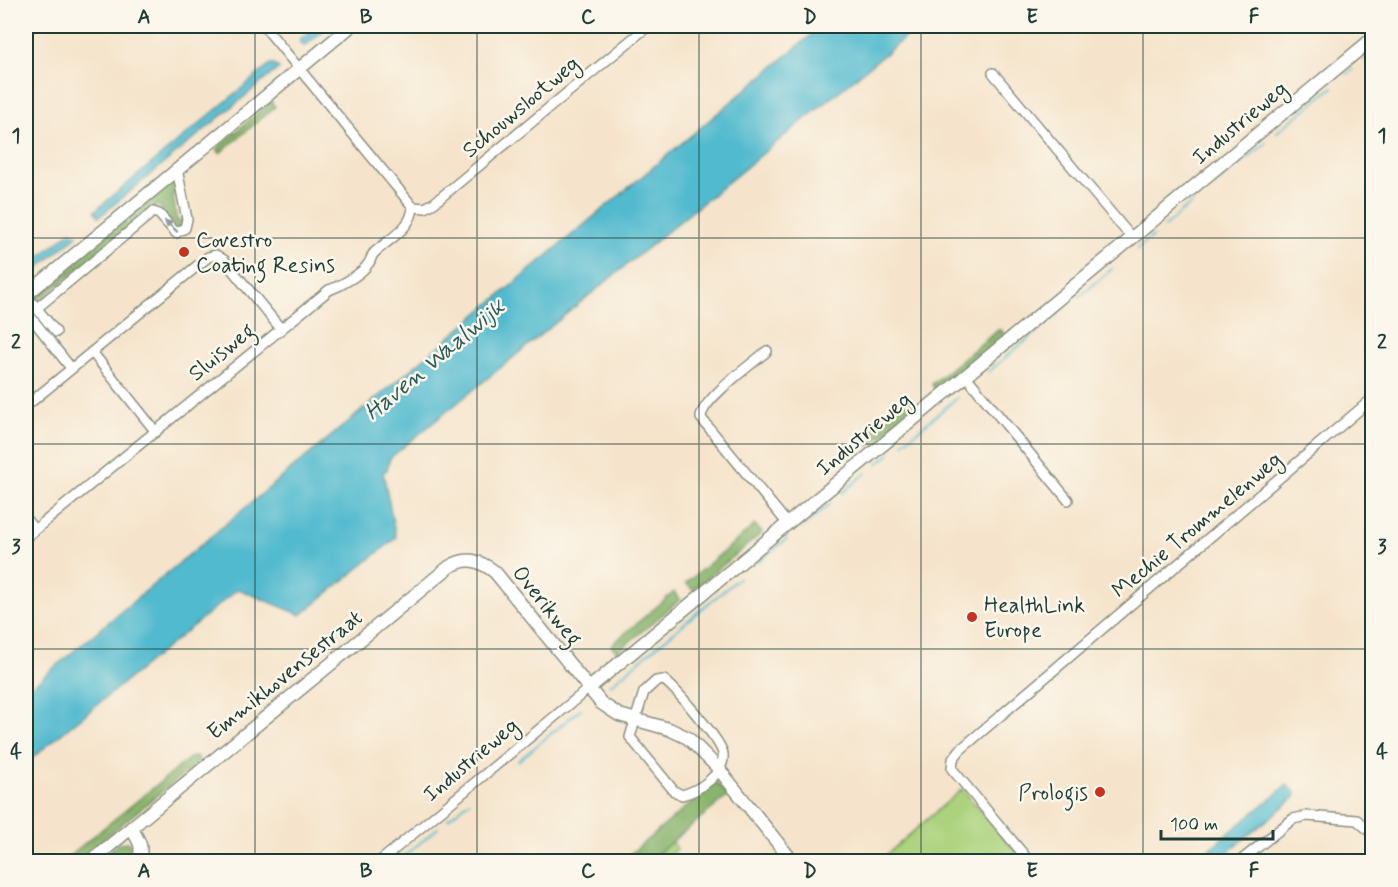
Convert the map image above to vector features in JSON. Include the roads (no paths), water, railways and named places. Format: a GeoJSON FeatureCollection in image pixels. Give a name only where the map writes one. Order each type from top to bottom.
{"type":"FeatureCollection","features":[{"type":"Feature","properties":{"kind":"street"},"geometry":{"type":"LineString","coordinates":[[264,26],[413,207],[413,216],[408,225],[372,255],[368,264],[341,286],[329,290],[281,329]]}},
{"type":"Feature","properties":{"kind":"street"},"geometry":{"type":"LineString","coordinates":[[56,332],[26,295],[351,26]]}},
{"type":"Feature","properties":{"kind":"street","name":"Schouwslootweg"},"geometry":{"type":"LineString","coordinates":[[413,207],[425,208],[434,203],[648,26]]}},
{"type":"Feature","properties":{"kind":"street","name":"Industrieweg"},"geometry":{"type":"LineString","coordinates":[[380,861],[1372,39]]}},
{"type":"Feature","properties":{"kind":"street"},"geometry":{"type":"LineString","coordinates":[[993,73],[1132,238]]}},
{"type":"Feature","properties":{"kind":"street"},"geometry":{"type":"LineString","coordinates":[[37,308],[153,212],[156,212],[176,233],[185,228],[188,219],[177,169]]}},
{"type":"Feature","properties":{"kind":"street","name":"Sluisweg"},"geometry":{"type":"LineString","coordinates":[[26,406],[208,257],[216,255],[224,260],[281,329],[26,537]]}},
{"type":"Feature","properties":{"kind":"street"},"geometry":{"type":"LineString","coordinates":[[26,310],[71,368]]}},
{"type":"Feature","properties":{"kind":"street"},"geometry":{"type":"LineString","coordinates":[[767,351],[709,400],[701,411],[701,418],[787,523]]}},
{"type":"Feature","properties":{"kind":"street"},"geometry":{"type":"LineString","coordinates":[[92,352],[156,432]]}},
{"type":"Feature","properties":{"kind":"street"},"geometry":{"type":"LineString","coordinates":[[966,376],[1068,500]]}},
{"type":"Feature","properties":{"kind":"street","name":"Mechie Trommelenweg"},"geometry":{"type":"LineString","coordinates":[[1030,861],[952,769],[953,759],[960,750],[1372,399]]}},
{"type":"Feature","properties":{"kind":"street"},"geometry":{"type":"LineString","coordinates":[[26,519],[34,530]]}},
{"type":"Feature","properties":{"kind":"street","name":"Overikweg"},"geometry":{"type":"LineString","coordinates":[[468,559],[480,561],[495,572],[588,689]]}},
{"type":"Feature","properties":{"kind":"street","name":"Emmikhovensestraat"},"geometry":{"type":"LineString","coordinates":[[90,861],[449,567],[468,559]]}},
{"type":"Feature","properties":{"kind":"street"},"geometry":{"type":"LineString","coordinates":[[664,680],[721,748],[723,759],[718,768],[715,776],[693,792],[682,795],[674,791],[630,737],[644,692],[656,681],[664,680]]}},
{"type":"Feature","properties":{"kind":"street"},"geometry":{"type":"LineString","coordinates":[[588,689],[601,703],[619,715],[681,734],[697,746],[718,768],[793,861]]}},
{"type":"Feature","properties":{"kind":"street"},"geometry":{"type":"LineString","coordinates":[[1239,861],[1293,819],[1307,816],[1357,820],[1372,833]]}},
{"type":"Feature","properties":{"kind":"street"},"geometry":{"type":"LineString","coordinates":[[131,828],[139,841],[142,852],[138,861]]}},
{"type":"Feature","properties":{"kind":"water"},"geometry":{"type":"Polygon","coordinates":[[[316,26],[329,26],[305,46],[300,44],[300,39],[316,26]]]}},
{"type":"Feature","properties":{"kind":"water","name":"Haven Waalwijk"},"geometry":{"type":"Polygon","coordinates":[[[822,26],[919,26],[390,458],[387,470],[383,472],[396,538],[301,615],[238,589],[26,763],[26,691],[822,26]]]}},
{"type":"Feature","properties":{"kind":"water"},"geometry":{"type":"Polygon","coordinates":[[[272,64],[279,68],[99,217],[95,211],[272,64]]]}},
{"type":"Feature","properties":{"kind":"water"},"geometry":{"type":"Polygon","coordinates":[[[71,231],[78,235],[26,278],[26,268],[71,231]]]}},
{"type":"Feature","properties":{"kind":"water"},"geometry":{"type":"Polygon","coordinates":[[[1287,785],[1296,793],[1295,797],[1217,861],[1195,861],[1287,785]]]}},
{"type":"Feature","properties":{"kind":"waterway"},"geometry":{"type":"LineString","coordinates":[[1365,60],[1372,54]]}},
{"type":"Feature","properties":{"kind":"waterway"},"geometry":{"type":"LineString","coordinates":[[1347,74],[1353,70]]}},
{"type":"Feature","properties":{"kind":"waterway"},"geometry":{"type":"LineString","coordinates":[[1277,132],[1333,87]]}},
{"type":"Feature","properties":{"kind":"waterway"},"geometry":{"type":"LineString","coordinates":[[1207,191],[1266,143]]}},
{"type":"Feature","properties":{"kind":"waterway"},"geometry":{"type":"LineString","coordinates":[[1164,227],[1193,202]]}},
{"type":"Feature","properties":{"kind":"waterway"},"geometry":{"type":"LineString","coordinates":[[1137,249],[1153,236]]}},
{"type":"Feature","properties":{"kind":"waterway"},"geometry":{"type":"LineString","coordinates":[[1079,297],[1112,269]]}},
{"type":"Feature","properties":{"kind":"waterway"},"geometry":{"type":"LineString","coordinates":[[988,372],[1058,314]]}},
{"type":"Feature","properties":{"kind":"waterway"},"geometry":{"type":"LineString","coordinates":[[903,443],[957,398]]}},
{"type":"Feature","properties":{"kind":"waterway"},"geometry":{"type":"LineString","coordinates":[[877,464],[890,454]]}},
{"type":"Feature","properties":{"kind":"waterway"},"geometry":{"type":"LineString","coordinates":[[842,493],[866,473]]}},
{"type":"Feature","properties":{"kind":"waterway"},"geometry":{"type":"LineString","coordinates":[[800,528],[831,503]]}},
{"type":"Feature","properties":{"kind":"waterway"},"geometry":{"type":"LineString","coordinates":[[758,562],[787,539]]}},
{"type":"Feature","properties":{"kind":"waterway"},"geometry":{"type":"LineString","coordinates":[[610,685],[739,578]]}},
{"type":"Feature","properties":{"kind":"waterway"},"geometry":{"type":"LineString","coordinates":[[518,761],[581,709]]}},
{"type":"Feature","properties":{"kind":"waterway"},"geometry":{"type":"LineString","coordinates":[[448,819],[470,801]]}},
{"type":"Feature","properties":{"kind":"waterway"},"geometry":{"type":"LineString","coordinates":[[1370,810],[1372,814]]}},
{"type":"Feature","properties":{"kind":"waterway"},"geometry":{"type":"LineString","coordinates":[[397,862],[438,828]]}},
{"type":"Feature","properties":{"kind":"place","name":"Covestro Coating Resins"},"geometry":{"type":"Point","coordinates":[184,252]}},
{"type":"Feature","properties":{"kind":"place","name":"HealthLink Europe"},"geometry":{"type":"Point","coordinates":[972,617]}},
{"type":"Feature","properties":{"kind":"place","name":"Prologis"},"geometry":{"type":"Point","coordinates":[1100,792]}}]}
